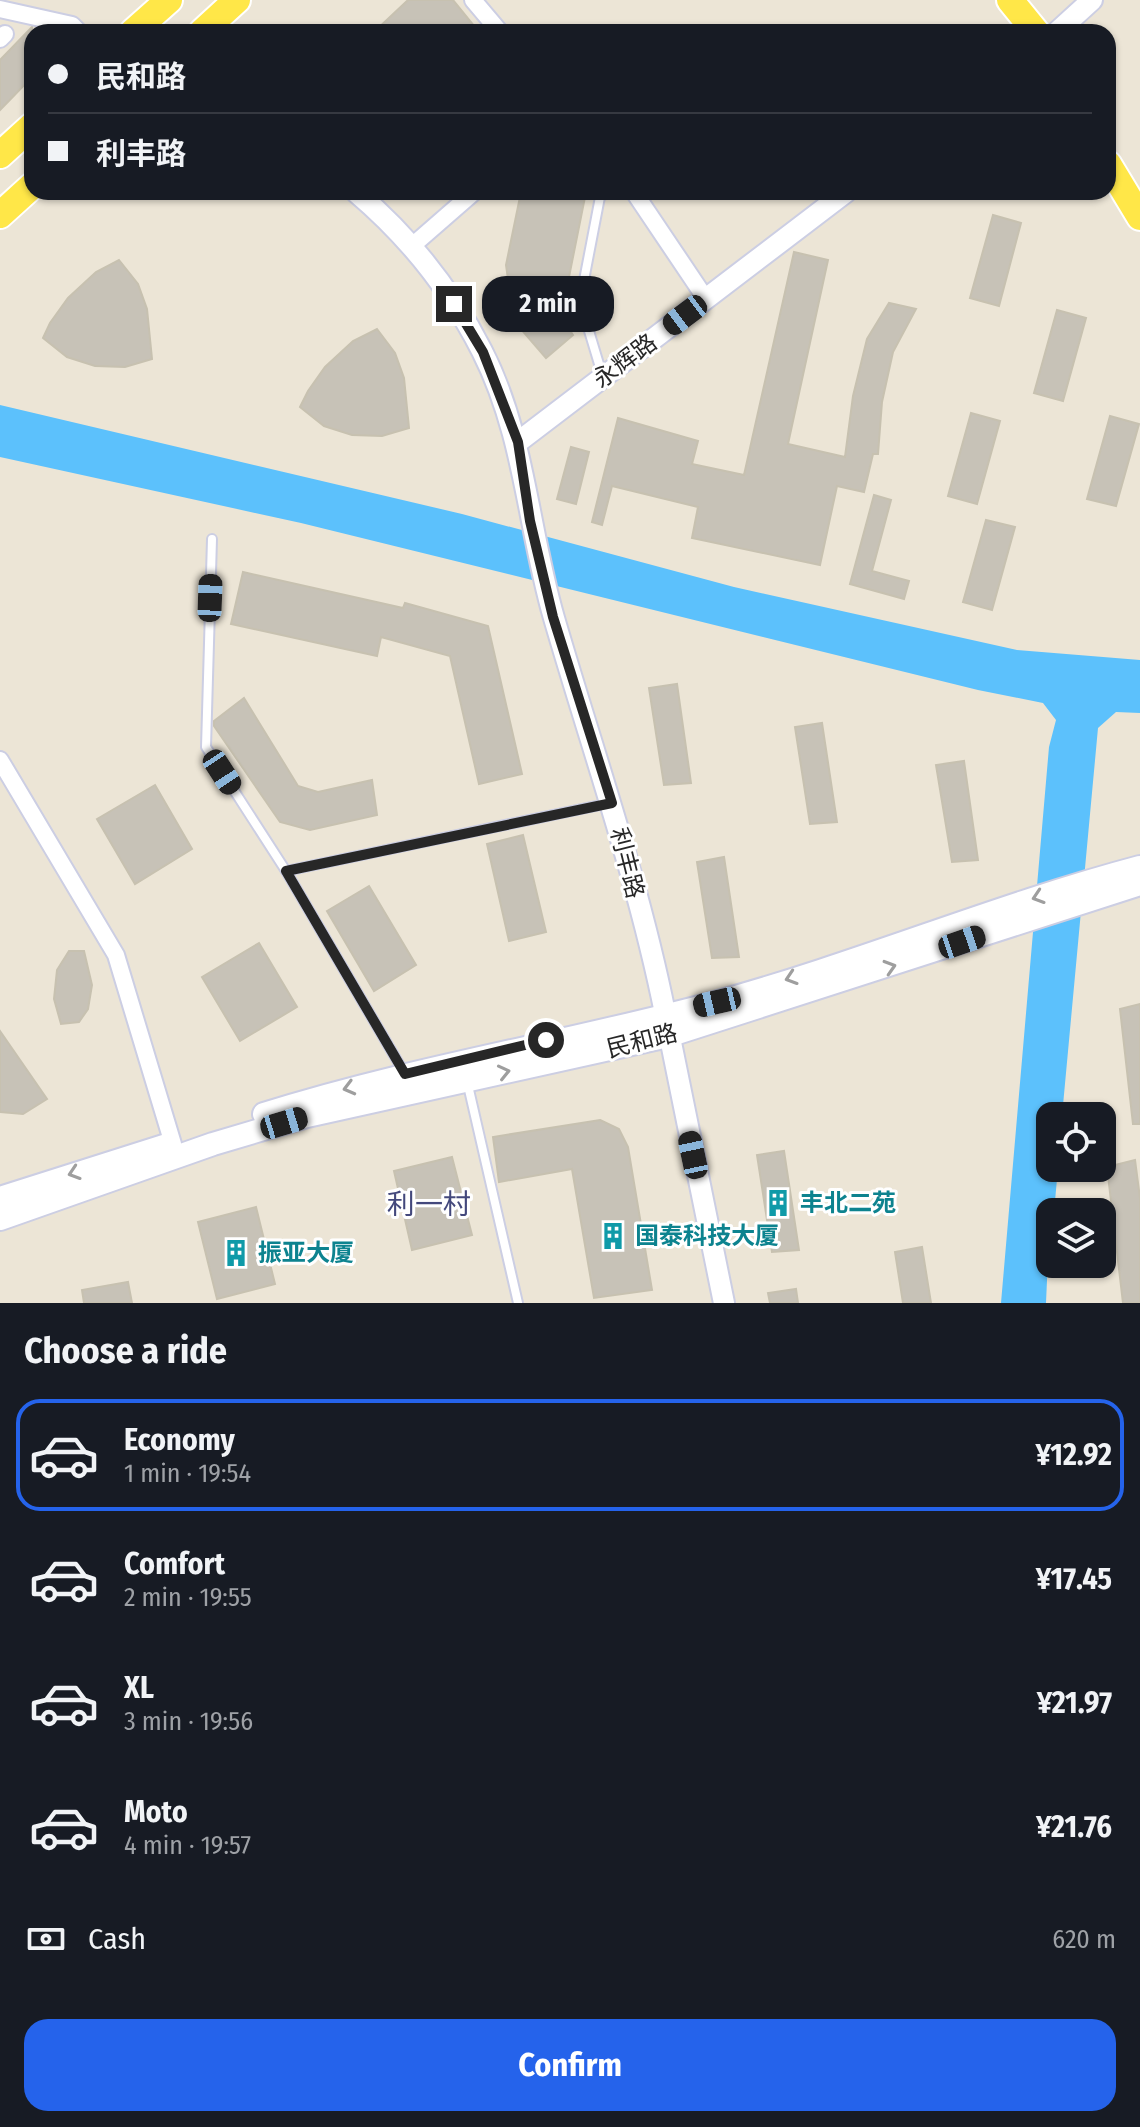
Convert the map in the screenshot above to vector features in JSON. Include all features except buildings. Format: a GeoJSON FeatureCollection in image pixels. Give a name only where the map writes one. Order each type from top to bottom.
{"type":"FeatureCollection","features":[{"type":"Feature","properties":{"kind":"main road"},"geometry":{"type":"LineString","coordinates":[[142,24],[169,0]]}},
{"type":"Feature","properties":{"kind":"main road"},"geometry":{"type":"LineString","coordinates":[[211,24],[237,0]]}},
{"type":"Feature","properties":{"kind":"main road"},"geometry":{"type":"LineString","coordinates":[[994,0],[1014,24]]}},
{"type":"Feature","properties":{"kind":"main road"},"geometry":{"type":"LineString","coordinates":[[1010,0],[1030,24]]}},
{"type":"Feature","properties":{"kind":"main road"},"geometry":{"type":"LineString","coordinates":[[0,155],[24,133]]}},
{"type":"Feature","properties":{"kind":"main road"},"geometry":{"type":"LineString","coordinates":[[1116,157],[1140,195]]}},
{"type":"Feature","properties":{"kind":"main road"},"geometry":{"type":"LineString","coordinates":[[1116,177],[1140,217]]}},
{"type":"Feature","properties":{"kind":"main road"},"geometry":{"type":"LineString","coordinates":[[0,215],[24,193]]}},
{"type":"Feature","properties":{"kind":"main road","name":"民和路"},"geometry":{"type":"LineString","coordinates":[[0,1198],[340,1090],[405,1074],[667,1025],[717,1002],[1140,867]]}},
{"type":"Feature","properties":{"kind":"main road","name":"民和路"},"geometry":{"type":"LineString","coordinates":[[0,1219],[307,1116],[467,1081],[1016,924],[1140,884]]}},
{"type":"Feature","properties":{"kind":"main road"},"geometry":{"type":"LineString","coordinates":[[0,1191],[37,1186]]}},
{"type":"Feature","properties":{"kind":"main road"},"geometry":{"type":"LineString","coordinates":[[0,1231],[7,1220],[29,1208]]}},
{"type":"Feature","properties":{"kind":"street"},"geometry":{"type":"LineString","coordinates":[[473,0],[493,24]]}},
{"type":"Feature","properties":{"kind":"street"},"geometry":{"type":"LineString","coordinates":[[1066,24],[1092,0]]}},
{"type":"Feature","properties":{"kind":"street"},"geometry":{"type":"LineString","coordinates":[[0,9],[68,24]]}},
{"type":"Feature","properties":{"kind":"street","name":"利丰路"},"geometry":{"type":"LineString","coordinates":[[365,200],[395,225],[439,281],[483,352],[518,442],[530,521],[553,617],[612,803],[667,1025],[724,1303]]}},
{"type":"Feature","properties":{"kind":"street"},"geometry":{"type":"LineString","coordinates":[[412,246],[465,200]]}},
{"type":"Feature","properties":{"kind":"street"},"geometry":{"type":"LineString","coordinates":[[639,200],[706,299]]}},
{"type":"Feature","properties":{"kind":"street","name":"永辉路"},"geometry":{"type":"LineString","coordinates":[[518,442],[836,200]]}},
{"type":"Feature","properties":{"kind":"street"},"geometry":{"type":"LineString","coordinates":[[0,760],[116,955],[173,1144]]}},
{"type":"Feature","properties":{"kind":"lane"},"geometry":{"type":"LineString","coordinates":[[599,200],[580,301],[604,377]]}},
{"type":"Feature","properties":{"kind":"lane"},"geometry":{"type":"LineString","coordinates":[[212,539],[206,747],[286,871],[405,1074]]}},
{"type":"Feature","properties":{"kind":"lane"},"geometry":{"type":"LineString","coordinates":[[286,871],[612,803]]}},
{"type":"Feature","properties":{"kind":"lane"},"geometry":{"type":"LineString","coordinates":[[467,1081],[518,1303]]}},
{"type":"Feature","properties":{"kind":"water"},"geometry":{"type":"Polygon","coordinates":[[[0,405],[462,514],[734,587],[1017,650],[1140,660],[1140,713],[1116,712],[1098,728],[1063,1102],[1036,1102],[1036,1182],[1057,1182],[1055,1198],[1036,1198],[1036,1278],[1047,1278],[1046,1303],[1001,1303],[1049,747],[1056,720],[1043,703],[978,690],[301,523],[0,457],[0,405]]]}},
{"type":"Feature","properties":{"kind":"place","name":"丰北二苑"},"geometry":{"type":"Point","coordinates":[778,1203]}},
{"type":"Feature","properties":{"kind":"place","name":"国泰科技大厦"},"geometry":{"type":"Point","coordinates":[613,1236]}},
{"type":"Feature","properties":{"kind":"place","name":"振亚大厦"},"geometry":{"type":"Point","coordinates":[236,1253]}},
{"type":"Feature","properties":{"kind":"district","name":"利一村"},"geometry":{"type":"Point","coordinates":[429,1204]}},
{"type":"Feature","properties":{"kind":"route"},"geometry":{"type":"LineString","coordinates":[[454,304],[483,352],[518,442],[530,521],[553,617],[612,803],[286,871],[405,1074],[546,1040]]}}]}
